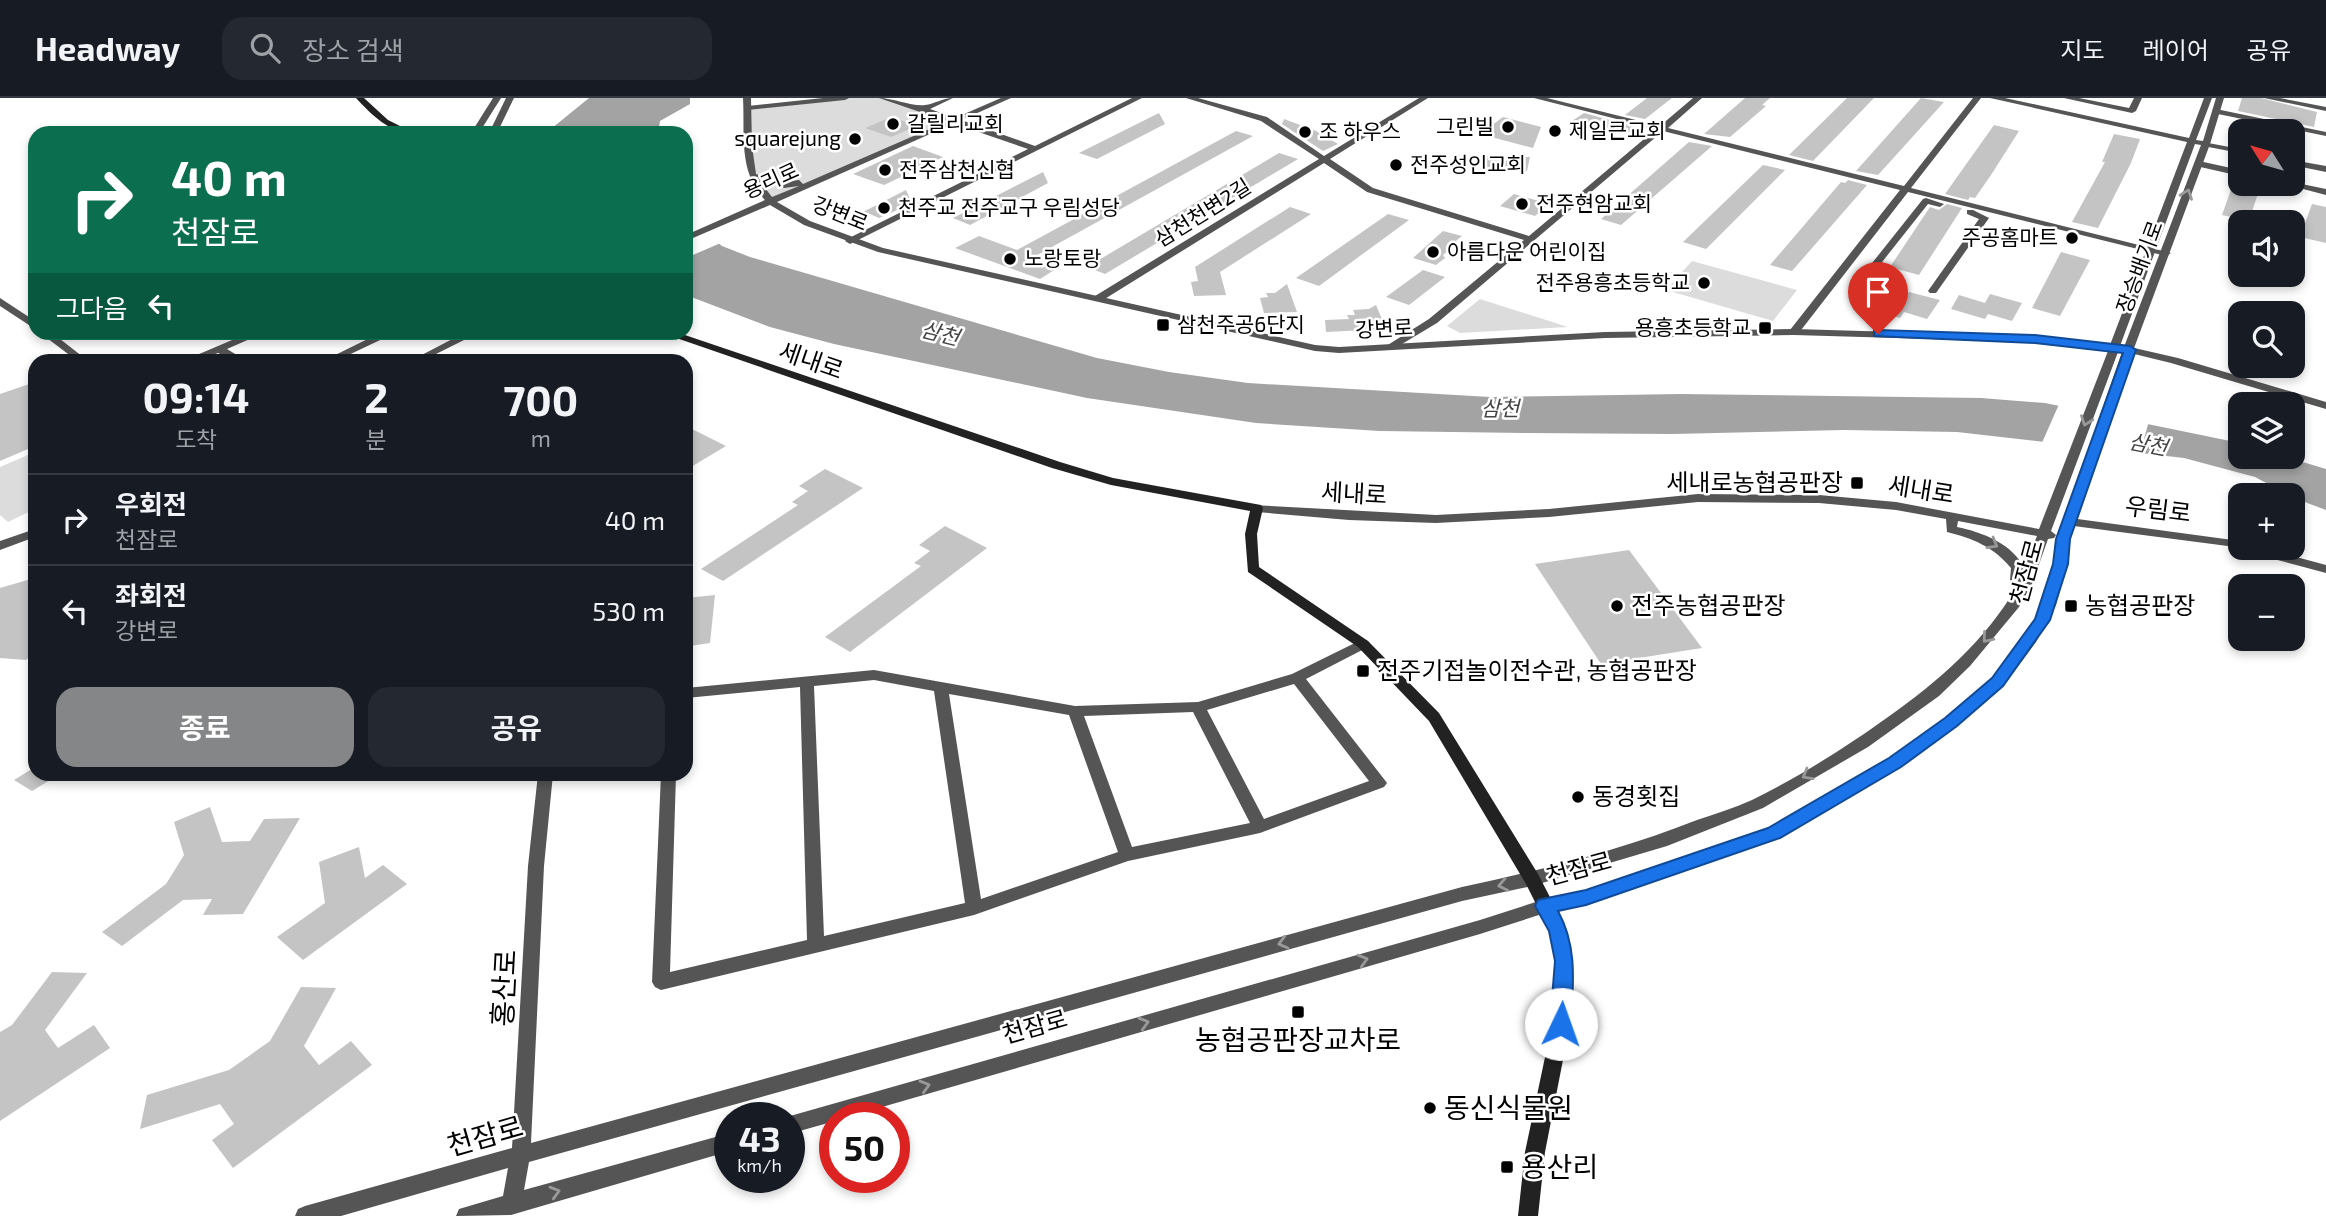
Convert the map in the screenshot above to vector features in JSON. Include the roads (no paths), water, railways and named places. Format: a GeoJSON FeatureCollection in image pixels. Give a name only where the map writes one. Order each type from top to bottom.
{"type":"FeatureCollection","features":[{"type":"Feature","properties":{"kind":"main road"},"geometry":{"type":"LineString","coordinates":[[359,98],[385,122],[394,126]]}},
{"type":"Feature","properties":{"kind":"main road","name":"세내로"},"geometry":{"type":"LineString","coordinates":[[688,340],[1056,465],[1111,481],[1257,508]]}},
{"type":"Feature","properties":{"kind":"main road","name":"천잠로"},"geometry":{"type":"LineString","coordinates":[[1257,508],[1251,534],[1253,569],[1363,644],[1434,717],[1532,879]]}},
{"type":"Feature","properties":{"kind":"main road"},"geometry":{"type":"LineString","coordinates":[[1528,1216],[1535,1152],[1561,1024],[1564,961],[1558,930],[1532,879]]}},
{"type":"Feature","properties":{"kind":"street"},"geometry":{"type":"LineString","coordinates":[[479,126],[497,98]]}},
{"type":"Feature","properties":{"kind":"street"},"geometry":{"type":"LineString","coordinates":[[497,126],[510,98]]}},
{"type":"Feature","properties":{"kind":"street"},"geometry":{"type":"LineString","coordinates":[[810,182],[785,185],[752,176],[747,103],[845,98]]}},
{"type":"Feature","properties":{"kind":"street"},"geometry":{"type":"LineString","coordinates":[[883,98],[956,120],[1035,149]]}},
{"type":"Feature","properties":{"kind":"street"},"geometry":{"type":"LineString","coordinates":[[923,109],[948,98]]}},
{"type":"Feature","properties":{"kind":"street","name":"용리로"},"geometry":{"type":"LineString","coordinates":[[693,236],[810,182],[1007,98]]}},
{"type":"Feature","properties":{"kind":"street"},"geometry":{"type":"LineString","coordinates":[[850,241],[1139,98]]}},
{"type":"Feature","properties":{"kind":"street"},"geometry":{"type":"LineString","coordinates":[[1191,98],[1264,119],[1370,190],[1530,239]]}},
{"type":"Feature","properties":{"kind":"street","name":"삼천천변2길"},"geometry":{"type":"LineString","coordinates":[[1100,298],[1424,98]]}},
{"type":"Feature","properties":{"kind":"street"},"geometry":{"type":"LineString","coordinates":[[1538,98],[2166,253]]}},
{"type":"Feature","properties":{"kind":"street"},"geometry":{"type":"LineString","coordinates":[[1388,348],[1433,321],[1698,98]]}},
{"type":"Feature","properties":{"kind":"street"},"geometry":{"type":"LineString","coordinates":[[1794,332],[1977,98]]}},
{"type":"Feature","properties":{"kind":"street"},"geometry":{"type":"LineString","coordinates":[[1994,98],[2228,149]]}},
{"type":"Feature","properties":{"kind":"street"},"geometry":{"type":"LineString","coordinates":[[2068,98],[2132,111],[2138,98]]}},
{"type":"Feature","properties":{"kind":"street","name":"장승배기로"},"geometry":{"type":"LineString","coordinates":[[2111,352],[2208,98]]}},
{"type":"Feature","properties":{"kind":"street","name":"장승배기로"},"geometry":{"type":"LineString","coordinates":[[2220,98],[2199,164],[2127,355],[2174,360],[2326,406]]}},
{"type":"Feature","properties":{"kind":"street"},"geometry":{"type":"LineString","coordinates":[[2268,98],[2326,109]]}},
{"type":"Feature","properties":{"kind":"street"},"geometry":{"type":"LineString","coordinates":[[2216,111],[2326,134]]}},
{"type":"Feature","properties":{"kind":"street"},"geometry":{"type":"LineString","coordinates":[[2199,164],[2228,170]]}},
{"type":"Feature","properties":{"kind":"street"},"geometry":{"type":"LineString","coordinates":[[2305,165],[2326,169]]}},
{"type":"Feature","properties":{"kind":"street","name":"강변로"},"geometry":{"type":"LineString","coordinates":[[752,176],[768,201],[784,213],[850,241],[1315,348],[1388,348],[1605,335],[1794,332],[2035,339],[2127,355]]}},
{"type":"Feature","properties":{"kind":"street"},"geometry":{"type":"LineString","coordinates":[[2305,188],[2326,192]]}},
{"type":"Feature","properties":{"kind":"street"},"geometry":{"type":"LineString","coordinates":[[1864,279],[1926,201],[1984,218],[1933,291]]}},
{"type":"Feature","properties":{"kind":"street"},"geometry":{"type":"LineString","coordinates":[[741,214],[749,218],[764,213],[784,213]]}},
{"type":"Feature","properties":{"kind":"street"},"geometry":{"type":"LineString","coordinates":[[0,301],[28,321]]}},
{"type":"Feature","properties":{"kind":"street"},"geometry":{"type":"LineString","coordinates":[[55,340],[74,354]]}},
{"type":"Feature","properties":{"kind":"street"},"geometry":{"type":"LineString","coordinates":[[209,354],[243,340]]}},
{"type":"Feature","properties":{"kind":"street"},"geometry":{"type":"LineString","coordinates":[[347,353],[375,340]]}},
{"type":"Feature","properties":{"kind":"street"},"geometry":{"type":"LineString","coordinates":[[429,354],[458,340]]}},
{"type":"Feature","properties":{"kind":"street"},"geometry":{"type":"LineString","coordinates":[[221,350],[229,354]]}},
{"type":"Feature","properties":{"kind":"street","name":"천잠로"},"geometry":{"type":"LineString","coordinates":[[305,1216],[1371,919],[1532,879],[1661,841],[1757,804],[1863,743],[1934,692],[1965,663],[2012,607],[2025,584],[2111,352]]}},
{"type":"Feature","properties":{"kind":"street","name":"천잠로"},"geometry":{"type":"LineString","coordinates":[[805,1120],[1545,906],[1586,898],[1774,833],[1895,763],[1951,722],[1998,682],[2031,639],[2049,605],[2060,564],[2063,539],[2127,355]]}},
{"type":"Feature","properties":{"kind":"street","name":"세내로"},"geometry":{"type":"LineString","coordinates":[[1257,508],[1349,516],[1436,519],[1549,513],[1741,497],[1845,502],[1952,516],[2063,539]]}},
{"type":"Feature","properties":{"kind":"street"},"geometry":{"type":"LineString","coordinates":[[1952,516],[1951,529],[1966,531],[2008,554],[2018,567],[2017,580],[2025,584]]}},
{"type":"Feature","properties":{"kind":"street","name":"우림로"},"geometry":{"type":"LineString","coordinates":[[2071,520],[2228,543]]}},
{"type":"Feature","properties":{"kind":"street"},"geometry":{"type":"LineString","coordinates":[[0,546],[28,536]]}},
{"type":"Feature","properties":{"kind":"street"},"geometry":{"type":"LineString","coordinates":[[2293,560],[2326,569]]}},
{"type":"Feature","properties":{"kind":"street"},"geometry":{"type":"LineString","coordinates":[[693,692],[874,675],[1075,711],[1199,707],[1297,678],[1363,644]]}},
{"type":"Feature","properties":{"kind":"street"},"geometry":{"type":"LineString","coordinates":[[668,781],[661,982],[974,908],[1127,855],[1260,827],[1379,783],[1297,678]]}},
{"type":"Feature","properties":{"kind":"street"},"geometry":{"type":"LineString","coordinates":[[807,681],[817,946]]}},
{"type":"Feature","properties":{"kind":"street"},"geometry":{"type":"LineString","coordinates":[[941,688],[974,908]]}},
{"type":"Feature","properties":{"kind":"street"},"geometry":{"type":"LineString","coordinates":[[1199,707],[1260,827]]}},
{"type":"Feature","properties":{"kind":"street"},"geometry":{"type":"LineString","coordinates":[[1075,711],[1127,855]]}},
{"type":"Feature","properties":{"kind":"street","name":"홍산로"},"geometry":{"type":"LineString","coordinates":[[511,1205],[521,1155],[536,866],[544,781]]}},
{"type":"Feature","properties":{"kind":"street"},"geometry":{"type":"LineString","coordinates":[[466,1216],[714,1147]]}},
{"type":"Feature","properties":{"kind":"water"},"geometry":{"type":"Polygon","coordinates":[[[589,98],[690,98],[690,104],[660,121],[659,126],[555,126],[589,98]]]}},
{"type":"Feature","properties":{"kind":"water","name":"삼천"},"geometry":{"type":"Polygon","coordinates":[[[693,229],[703,230],[722,246],[750,257],[1097,358],[1169,372],[1248,383],[1490,397],[1681,394],[1981,398],[2045,403],[2228,441],[2228,469],[2305,469],[2305,463],[2326,469],[2326,510],[2305,502],[2305,483],[2266,483],[2255,477],[2184,458],[1957,432],[1844,430],[1673,434],[1380,431],[1256,423],[1087,398],[834,344],[770,327],[693,298],[693,229]]]}},
{"type":"Feature","properties":{"kind":"place","name":"갈릴리교회"},"geometry":{"type":"Point","coordinates":[893,124]}},
{"type":"Feature","properties":{"kind":"place","name":"그린빌"},"geometry":{"type":"Point","coordinates":[1508,127]}},
{"type":"Feature","properties":{"kind":"place","name":"제일큰교회"},"geometry":{"type":"Point","coordinates":[1555,131]}},
{"type":"Feature","properties":{"kind":"place","name":"조 하우스"},"geometry":{"type":"Point","coordinates":[1305,132]}},
{"type":"Feature","properties":{"kind":"place","name":"squarejung"},"geometry":{"type":"Point","coordinates":[855,139]}},
{"type":"Feature","properties":{"kind":"place","name":"전주성인교회"},"geometry":{"type":"Point","coordinates":[1396,165]}},
{"type":"Feature","properties":{"kind":"place","name":"전주삼천신협"},"geometry":{"type":"Point","coordinates":[885,170]}},
{"type":"Feature","properties":{"kind":"place","name":"전주현암교회"},"geometry":{"type":"Point","coordinates":[1522,204]}},
{"type":"Feature","properties":{"kind":"place","name":"천주교 전주교구 우림성당"},"geometry":{"type":"Point","coordinates":[884,208]}},
{"type":"Feature","properties":{"kind":"place","name":"주공홈마트"},"geometry":{"type":"Point","coordinates":[2072,238]}},
{"type":"Feature","properties":{"kind":"place","name":"아름다운 어린이집"},"geometry":{"type":"Point","coordinates":[1433,252]}},
{"type":"Feature","properties":{"kind":"place","name":"노랑토랑"},"geometry":{"type":"Point","coordinates":[1010,259]}},
{"type":"Feature","properties":{"kind":"place","name":"전주용흥초등학교"},"geometry":{"type":"Point","coordinates":[1704,283]}},
{"type":"Feature","properties":{"kind":"place","name":"삼천주공6단지"},"geometry":{"type":"Point","coordinates":[1163,325]}},
{"type":"Feature","properties":{"kind":"place","name":"용흥초등학교"},"geometry":{"type":"Point","coordinates":[1765,328]}},
{"type":"Feature","properties":{"kind":"place","name":"세내로농협공판장"},"geometry":{"type":"Point","coordinates":[1857,483]}},
{"type":"Feature","properties":{"kind":"place","name":"전주농협공판장"},"geometry":{"type":"Point","coordinates":[1617,606]}},
{"type":"Feature","properties":{"kind":"place","name":"농협공판장"},"geometry":{"type":"Point","coordinates":[2071,606]}},
{"type":"Feature","properties":{"kind":"place","name":"전주기접놀이전수관, 농협공판장"},"geometry":{"type":"Point","coordinates":[1363,671]}},
{"type":"Feature","properties":{"kind":"place","name":"동경횟집"},"geometry":{"type":"Point","coordinates":[1578,797]}},
{"type":"Feature","properties":{"kind":"place","name":"농협공판장교차로"},"geometry":{"type":"Point","coordinates":[1298,1012]}},
{"type":"Feature","properties":{"kind":"place","name":"동신식물원"},"geometry":{"type":"Point","coordinates":[1430,1108]}},
{"type":"Feature","properties":{"kind":"place","name":"용산리"},"geometry":{"type":"Point","coordinates":[1507,1167]}}]}
